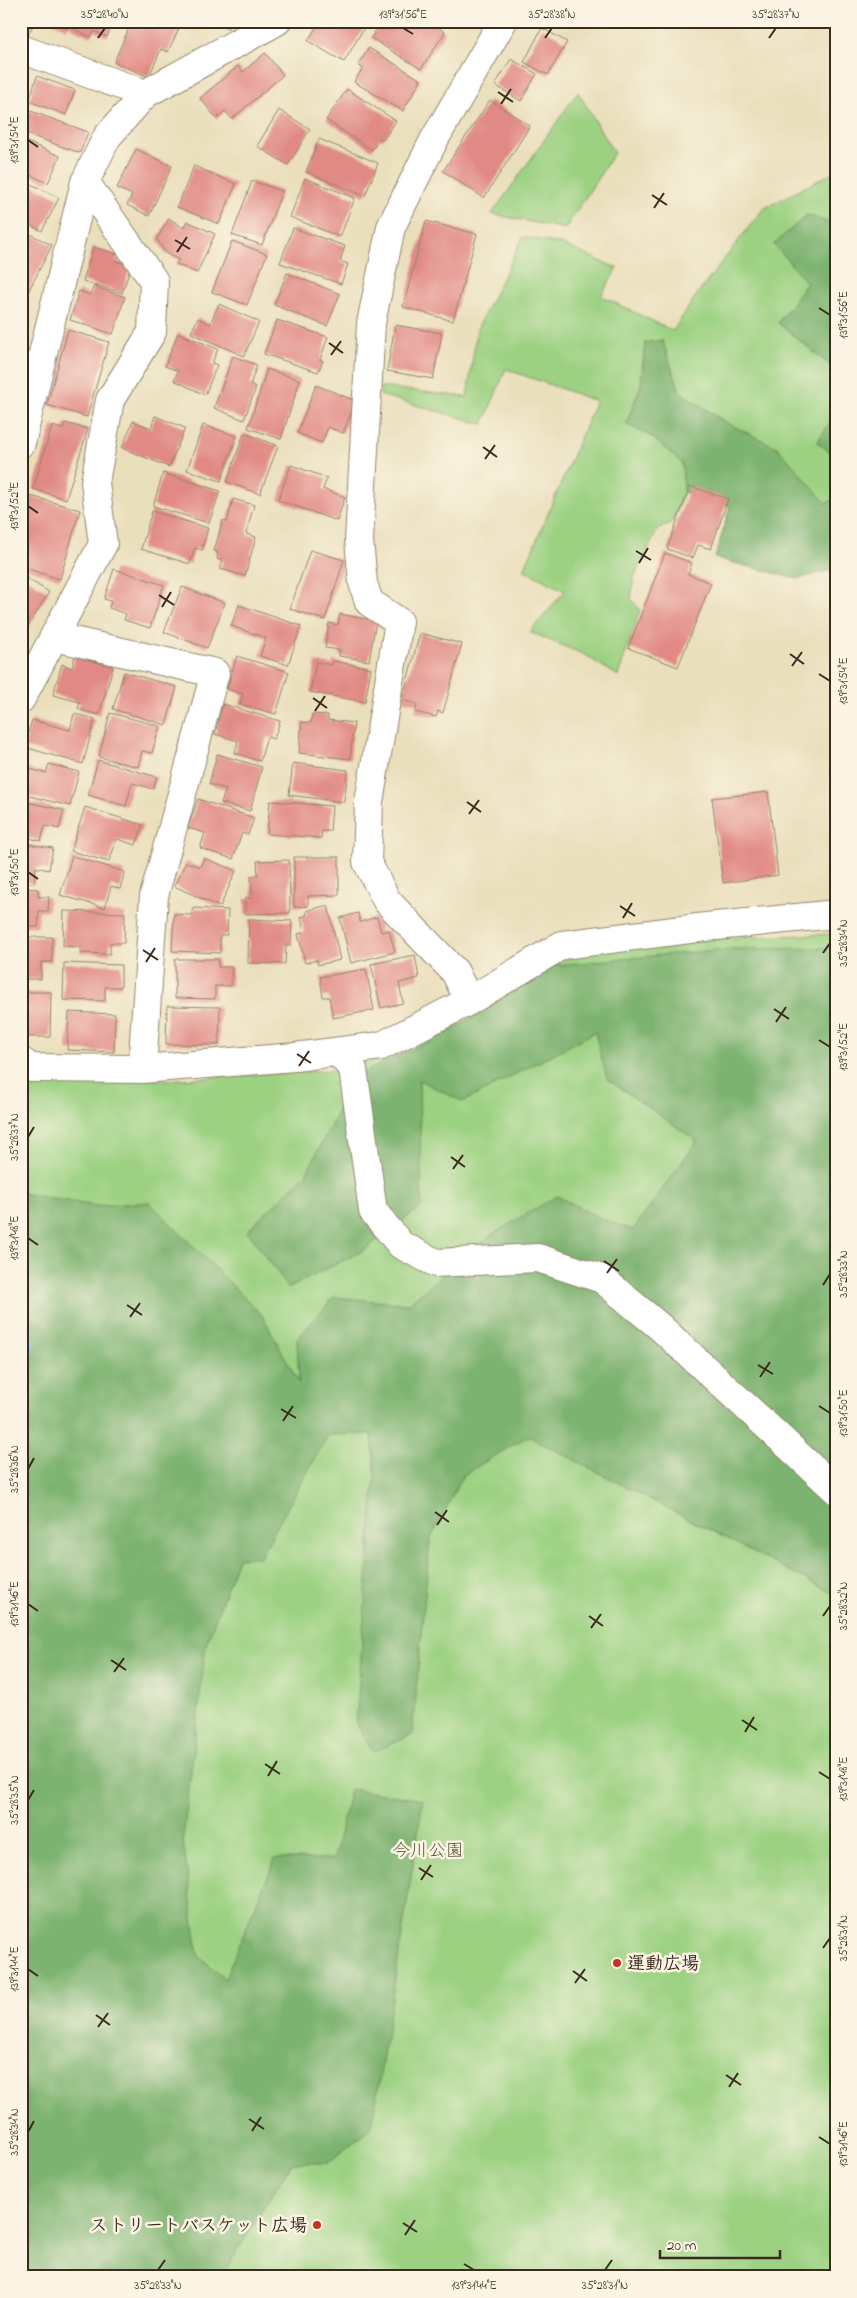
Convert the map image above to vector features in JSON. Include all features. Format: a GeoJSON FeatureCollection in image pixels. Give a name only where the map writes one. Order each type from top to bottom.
{"type":"FeatureCollection","features":[{"type":"Feature","properties":{"kind":"street"},"geometry":{"type":"LineString","coordinates":[[21,444],[85,182],[107,137],[145,94],[277,21]]}},
{"type":"Feature","properties":{"kind":"street"},"geometry":{"type":"LineString","coordinates":[[469,1001],[455,972],[387,902],[367,862],[369,802],[399,622],[369,602],[363,583],[359,540],[371,323],[391,227],[434,140],[503,21]]}},
{"type":"Feature","properties":{"kind":"street"},"geometry":{"type":"LineString","coordinates":[[21,49],[145,94]]}},
{"type":"Feature","properties":{"kind":"street"},"geometry":{"type":"LineString","coordinates":[[21,699],[103,544],[95,482],[110,400],[152,332],[154,281],[85,182]]}},
{"type":"Feature","properties":{"kind":"street"},"geometry":{"type":"LineString","coordinates":[[54,637],[214,673],[154,896],[142,1069]]}},
{"type":"Feature","properties":{"kind":"street"},"geometry":{"type":"LineString","coordinates":[[21,1061],[31,1068],[142,1069],[338,1052],[380,1046],[469,1001],[562,945],[706,927],[836,914]]}},
{"type":"Feature","properties":{"kind":"street"},"geometry":{"type":"LineString","coordinates":[[338,1052],[353,1069],[373,1211],[401,1245],[436,1263],[538,1258],[602,1279],[660,1326],[836,1490]]}},
{"type":"Feature","properties":{"kind":"green space"},"geometry":{"type":"Polygon","coordinates":[[[578,92],[614,153],[565,229],[492,214],[578,92]]]}},
{"type":"Feature","properties":{"kind":"green space"},"geometry":{"type":"Polygon","coordinates":[[[836,171],[836,225],[832,222],[807,283],[778,323],[836,370],[836,414],[817,442],[836,456],[836,499],[826,504],[725,422],[680,392],[662,340],[645,343],[641,385],[626,424],[652,437],[682,463],[684,492],[672,522],[658,529],[634,577],[631,599],[640,610],[618,676],[585,655],[530,632],[565,591],[524,570],[596,401],[506,369],[483,424],[380,395],[380,387],[467,397],[477,329],[523,237],[561,244],[617,268],[601,296],[673,331],[696,296],[763,209],[836,171]]]}},
{"type":"Feature","properties":{"kind":"green space"},"geometry":{"type":"Polygon","coordinates":[[[807,215],[836,225],[836,370],[778,323],[807,283],[774,244],[807,215]]]}},
{"type":"Feature","properties":{"kind":"green space"},"geometry":{"type":"Polygon","coordinates":[[[662,340],[680,392],[725,422],[778,448],[826,503],[836,499],[836,569],[797,579],[715,558],[730,506],[684,492],[682,463],[652,437],[626,424],[641,385],[645,343],[662,340]]]}},
{"type":"Feature","properties":{"kind":"green space"},"geometry":{"type":"Polygon","coordinates":[[[836,414],[836,456],[817,442],[836,414]]]}},
{"type":"Feature","properties":{"kind":"green space","name":"今川公園"},"geometry":{"type":"Polygon","coordinates":[[[836,934],[836,2277],[21,2277],[21,1424],[34,1338],[21,1287],[21,1075],[166,1080],[353,1069],[486,1002],[567,951],[719,938],[836,934]]]}},
{"type":"Feature","properties":{"kind":"green space"},"geometry":{"type":"Polygon","coordinates":[[[836,948],[836,1595],[528,1436],[463,1475],[430,1540],[412,1735],[373,1752],[356,1723],[375,1473],[372,1434],[328,1435],[260,1557],[238,1558],[206,1644],[183,1839],[198,1955],[225,1979],[275,1859],[334,1859],[350,1789],[423,1800],[372,2127],[328,2163],[292,2163],[221,2277],[21,2277],[21,1424],[34,1338],[21,1287],[21,1193],[96,1206],[149,1202],[262,1315],[299,1383],[297,1339],[334,1297],[408,1304],[493,1234],[557,1196],[600,1218],[633,1230],[697,1141],[607,1079],[595,1032],[463,1102],[419,1080],[422,1206],[364,1250],[289,1288],[247,1231],[306,1174],[356,1076],[452,1030],[556,965],[726,949],[836,948]]]}},
{"type":"Feature","properties":{"kind":"building"},"geometry":{"type":"Polygon","coordinates":[[[21,21],[35,21],[27,38],[21,36],[21,21]]]}},
{"type":"Feature","properties":{"kind":"building"},"geometry":{"type":"Polygon","coordinates":[[[50,21],[114,21],[107,37],[94,31],[91,37],[68,26],[67,29],[50,21]]]}},
{"type":"Feature","properties":{"kind":"building"},"geometry":{"type":"Polygon","coordinates":[[[132,21],[164,21],[179,28],[168,52],[161,49],[149,77],[114,62],[132,21]]]}},
{"type":"Feature","properties":{"kind":"building"},"geometry":{"type":"Polygon","coordinates":[[[181,21],[195,21],[192,27],[181,21]]]}},
{"type":"Feature","properties":{"kind":"building"},"geometry":{"type":"Polygon","coordinates":[[[215,21],[236,21],[231,30],[215,21]]]}},
{"type":"Feature","properties":{"kind":"building"},"geometry":{"type":"Polygon","coordinates":[[[320,21],[368,21],[344,62],[308,41],[320,21]]]}},
{"type":"Feature","properties":{"kind":"building"},"geometry":{"type":"Polygon","coordinates":[[[382,21],[429,21],[445,32],[421,69],[371,38],[382,21]]]}},
{"type":"Feature","properties":{"kind":"building"},"geometry":{"type":"Polygon","coordinates":[[[542,28],[567,42],[548,75],[524,62],[542,28]]]}},
{"type":"Feature","properties":{"kind":"building"},"geometry":{"type":"Polygon","coordinates":[[[369,48],[421,80],[403,111],[354,82],[363,68],[358,65],[369,48]]]}},
{"type":"Feature","properties":{"kind":"building"},"geometry":{"type":"Polygon","coordinates":[[[265,53],[283,75],[232,119],[225,111],[217,119],[200,98],[238,66],[243,72],[265,53]]]}},
{"type":"Feature","properties":{"kind":"building"},"geometry":{"type":"Polygon","coordinates":[[[511,59],[537,74],[521,101],[495,85],[511,59]]]}},
{"type":"Feature","properties":{"kind":"building"},"geometry":{"type":"Polygon","coordinates":[[[21,73],[28,75],[22,94],[21,94],[21,73]]]}},
{"type":"Feature","properties":{"kind":"building"},"geometry":{"type":"Polygon","coordinates":[[[37,76],[75,90],[66,115],[29,101],[37,76]]]}},
{"type":"Feature","properties":{"kind":"building"},"geometry":{"type":"Polygon","coordinates":[[[347,89],[396,121],[383,140],[380,138],[372,150],[326,120],[347,89]]]}},
{"type":"Feature","properties":{"kind":"building"},"geometry":{"type":"Polygon","coordinates":[[[490,100],[530,126],[484,198],[443,171],[490,100]]]}},
{"type":"Feature","properties":{"kind":"building"},"geometry":{"type":"Polygon","coordinates":[[[28,110],[88,132],[80,153],[21,132],[28,110]]]}},
{"type":"Feature","properties":{"kind":"building"},"geometry":{"type":"Polygon","coordinates":[[[279,110],[310,129],[288,165],[257,146],[279,110]]]}},
{"type":"Feature","properties":{"kind":"building"},"geometry":{"type":"Polygon","coordinates":[[[319,139],[378,163],[365,196],[306,172],[319,139]]]}},
{"type":"Feature","properties":{"kind":"building"},"geometry":{"type":"Polygon","coordinates":[[[22,140],[60,156],[48,183],[21,171],[22,140]]]}},
{"type":"Feature","properties":{"kind":"building"},"geometry":{"type":"Polygon","coordinates":[[[136,149],[172,166],[149,216],[127,205],[132,195],[117,188],[136,149]]]}},
{"type":"Feature","properties":{"kind":"building"},"geometry":{"type":"Polygon","coordinates":[[[194,166],[236,184],[219,224],[177,207],[194,166]]]}},
{"type":"Feature","properties":{"kind":"building"},"geometry":{"type":"Polygon","coordinates":[[[305,178],[355,198],[340,237],[290,217],[305,178]]]}},
{"type":"Feature","properties":{"kind":"building"},"geometry":{"type":"Polygon","coordinates":[[[21,179],[59,198],[42,231],[21,221],[21,179]]]}},
{"type":"Feature","properties":{"kind":"building"},"geometry":{"type":"Polygon","coordinates":[[[252,181],[282,191],[262,245],[232,235],[252,181]]]}},
{"type":"Feature","properties":{"kind":"building"},"geometry":{"type":"Polygon","coordinates":[[[169,218],[183,228],[187,221],[215,234],[197,273],[176,264],[179,260],[165,253],[157,239],[169,218]]]}},
{"type":"Feature","properties":{"kind":"building"},"geometry":{"type":"Polygon","coordinates":[[[426,221],[477,234],[453,321],[403,307],[426,221]]]}},
{"type":"Feature","properties":{"kind":"building"},"geometry":{"type":"Polygon","coordinates":[[[293,228],[345,246],[340,261],[348,264],[341,284],[280,263],[293,228]]]}},
{"type":"Feature","properties":{"kind":"building"},"geometry":{"type":"Polygon","coordinates":[[[24,231],[52,245],[27,294],[21,291],[21,236],[24,231]]]}},
{"type":"Feature","properties":{"kind":"building"},"geometry":{"type":"Polygon","coordinates":[[[232,241],[267,254],[247,305],[212,292],[232,241]]]}},
{"type":"Feature","properties":{"kind":"building"},"geometry":{"type":"Polygon","coordinates":[[[93,247],[119,255],[116,261],[131,266],[122,293],[83,281],[93,247]]]}},
{"type":"Feature","properties":{"kind":"building"},"geometry":{"type":"Polygon","coordinates":[[[287,273],[340,294],[327,326],[274,305],[287,273]]]}},
{"type":"Feature","properties":{"kind":"building"},"geometry":{"type":"Polygon","coordinates":[[[94,286],[125,297],[113,334],[70,320],[79,291],[90,295],[94,286]]]}},
{"type":"Feature","properties":{"kind":"building"},"geometry":{"type":"Polygon","coordinates":[[[21,298],[27,301],[21,313],[21,298]]]}},
{"type":"Feature","properties":{"kind":"building"},"geometry":{"type":"Polygon","coordinates":[[[219,304],[259,322],[244,356],[191,333],[198,318],[210,324],[219,304]]]}},
{"type":"Feature","properties":{"kind":"building"},"geometry":{"type":"Polygon","coordinates":[[[277,320],[328,337],[320,360],[323,361],[318,372],[264,354],[277,320]]]}},
{"type":"Feature","properties":{"kind":"building"},"geometry":{"type":"Polygon","coordinates":[[[395,325],[442,333],[433,379],[387,371],[395,325]]]}},
{"type":"Feature","properties":{"kind":"building"},"geometry":{"type":"Polygon","coordinates":[[[68,330],[109,342],[87,417],[47,405],[68,330]]]}},
{"type":"Feature","properties":{"kind":"building"},"geometry":{"type":"Polygon","coordinates":[[[178,333],[218,349],[212,363],[217,365],[205,395],[174,380],[178,371],[165,366],[178,333]]]}},
{"type":"Feature","properties":{"kind":"building"},"geometry":{"type":"Polygon","coordinates":[[[233,356],[257,365],[250,385],[256,387],[244,420],[214,408],[233,356]]]}},
{"type":"Feature","properties":{"kind":"building"},"geometry":{"type":"Polygon","coordinates":[[[267,369],[300,380],[281,439],[248,428],[267,369]]]}},
{"type":"Feature","properties":{"kind":"building"},"geometry":{"type":"Polygon","coordinates":[[[316,385],[356,401],[343,433],[328,427],[322,443],[297,433],[316,385]]]}},
{"type":"Feature","properties":{"kind":"building"},"geometry":{"type":"Polygon","coordinates":[[[155,416],[185,428],[169,467],[122,448],[133,421],[151,428],[155,416]]]}},
{"type":"Feature","properties":{"kind":"building"},"geometry":{"type":"Polygon","coordinates":[[[65,423],[88,429],[66,499],[33,489],[52,426],[63,429],[65,423]]]}},
{"type":"Feature","properties":{"kind":"building"},"geometry":{"type":"Polygon","coordinates":[[[203,425],[237,436],[221,481],[187,470],[203,425]]]}},
{"type":"Feature","properties":{"kind":"building"},"geometry":{"type":"Polygon","coordinates":[[[244,433],[278,446],[260,494],[227,482],[244,433]]]}},
{"type":"Feature","properties":{"kind":"building"},"geometry":{"type":"Polygon","coordinates":[[[291,465],[327,478],[323,489],[345,497],[337,521],[278,500],[291,465]]]}},
{"type":"Feature","properties":{"kind":"building"},"geometry":{"type":"Polygon","coordinates":[[[163,473],[220,491],[209,523],[153,506],[163,473]]]}},
{"type":"Feature","properties":{"kind":"building"},"geometry":{"type":"Polygon","coordinates":[[[690,486],[728,499],[711,549],[698,545],[693,558],[667,549],[690,486]]]}},
{"type":"Feature","properties":{"kind":"building"},"geometry":{"type":"Polygon","coordinates":[[[31,496],[80,510],[60,579],[21,567],[21,527],[31,496]]]}},
{"type":"Feature","properties":{"kind":"building"},"geometry":{"type":"Polygon","coordinates":[[[233,499],[254,505],[246,534],[256,537],[245,576],[220,569],[223,561],[217,559],[218,552],[214,551],[223,520],[227,522],[233,499]]]}},
{"type":"Feature","properties":{"kind":"building"},"geometry":{"type":"Polygon","coordinates":[[[152,511],[208,528],[202,550],[195,548],[190,564],[141,549],[152,511]]]}},
{"type":"Feature","properties":{"kind":"building"},"geometry":{"type":"Polygon","coordinates":[[[310,550],[344,560],[325,620],[290,609],[310,550]]]}},
{"type":"Feature","properties":{"kind":"building"},"geometry":{"type":"Polygon","coordinates":[[[665,553],[692,563],[688,574],[711,583],[678,667],[628,648],[665,553]]]}},
{"type":"Feature","properties":{"kind":"building"},"geometry":{"type":"Polygon","coordinates":[[[114,569],[164,585],[150,628],[124,620],[126,614],[109,608],[111,601],[104,599],[114,569]]]}},
{"type":"Feature","properties":{"kind":"building"},"geometry":{"type":"Polygon","coordinates":[[[21,575],[49,592],[21,638],[21,575]]]}},
{"type":"Feature","properties":{"kind":"building"},"geometry":{"type":"Polygon","coordinates":[[[182,587],[225,603],[207,648],[164,632],[182,587]]]}},
{"type":"Feature","properties":{"kind":"building"},"geometry":{"type":"Polygon","coordinates":[[[239,605],[301,626],[288,665],[260,656],[266,638],[231,626],[239,605]]]}},
{"type":"Feature","properties":{"kind":"building"},"geometry":{"type":"Polygon","coordinates":[[[340,614],[376,621],[369,661],[339,656],[340,650],[325,648],[329,623],[338,625],[340,614]]]}},
{"type":"Feature","properties":{"kind":"building"},"geometry":{"type":"Polygon","coordinates":[[[420,633],[462,644],[443,713],[438,711],[436,717],[415,712],[417,704],[402,700],[420,633]]]}},
{"type":"Feature","properties":{"kind":"building"},"geometry":{"type":"Polygon","coordinates":[[[75,656],[113,667],[99,715],[78,709],[80,702],[53,695],[62,664],[72,668],[75,656]]]}},
{"type":"Feature","properties":{"kind":"building"},"geometry":{"type":"Polygon","coordinates":[[[237,656],[289,672],[276,714],[240,704],[243,694],[227,689],[237,656]]]}},
{"type":"Feature","properties":{"kind":"building"},"geometry":{"type":"Polygon","coordinates":[[[333,661],[371,668],[365,702],[310,692],[316,662],[332,665],[333,661]]]}},
{"type":"Feature","properties":{"kind":"building"},"geometry":{"type":"Polygon","coordinates":[[[124,672],[177,687],[166,725],[113,709],[124,672]]]}},
{"type":"Feature","properties":{"kind":"building"},"geometry":{"type":"Polygon","coordinates":[[[223,704],[280,721],[274,739],[267,737],[260,761],[235,753],[238,741],[215,734],[223,704]]]}},
{"type":"Feature","properties":{"kind":"building"},"geometry":{"type":"Polygon","coordinates":[[[110,713],[160,726],[152,753],[142,751],[138,767],[99,757],[110,713]]]}},
{"type":"Feature","properties":{"kind":"building"},"geometry":{"type":"Polygon","coordinates":[[[74,714],[95,719],[83,764],[24,747],[32,720],[70,730],[74,714]]]}},
{"type":"Feature","properties":{"kind":"building"},"geometry":{"type":"Polygon","coordinates":[[[312,714],[328,715],[328,720],[354,723],[350,759],[299,753],[302,722],[311,723],[312,714]]]}},
{"type":"Feature","properties":{"kind":"building"},"geometry":{"type":"Polygon","coordinates":[[[217,754],[262,767],[250,811],[221,803],[226,789],[209,784],[217,754]]]}},
{"type":"Feature","properties":{"kind":"building"},"geometry":{"type":"Polygon","coordinates":[[[98,760],[157,777],[153,789],[132,783],[126,806],[88,795],[98,760]]]}},
{"type":"Feature","properties":{"kind":"building"},"geometry":{"type":"Polygon","coordinates":[[[293,763],[348,770],[344,802],[289,795],[293,763]]]}},
{"type":"Feature","properties":{"kind":"building"},"geometry":{"type":"Polygon","coordinates":[[[49,764],[79,772],[70,806],[21,794],[21,767],[46,773],[49,764]]]}},
{"type":"Feature","properties":{"kind":"building"},"geometry":{"type":"Polygon","coordinates":[[[768,792],[778,875],[723,883],[712,798],[768,792]]]}},
{"type":"Feature","properties":{"kind":"building"},"geometry":{"type":"Polygon","coordinates":[[[198,799],[254,818],[248,835],[242,833],[233,859],[200,848],[205,833],[188,828],[198,799]]]}},
{"type":"Feature","properties":{"kind":"building"},"geometry":{"type":"Polygon","coordinates":[[[21,801],[64,810],[59,829],[45,826],[41,841],[21,836],[21,801]]]}},
{"type":"Feature","properties":{"kind":"building"},"geometry":{"type":"Polygon","coordinates":[[[270,801],[332,806],[330,831],[322,831],[321,838],[267,834],[270,801]]]}},
{"type":"Feature","properties":{"kind":"building"},"geometry":{"type":"Polygon","coordinates":[[[85,807],[143,825],[136,845],[117,839],[109,862],[71,851],[85,807]]]}},
{"type":"Feature","properties":{"kind":"building"},"geometry":{"type":"Polygon","coordinates":[[[21,843],[53,848],[49,870],[36,867],[34,883],[21,881],[21,843]]]}},
{"type":"Feature","properties":{"kind":"building"},"geometry":{"type":"Polygon","coordinates":[[[72,856],[125,872],[120,889],[111,886],[105,908],[60,895],[72,856]]]}},
{"type":"Feature","properties":{"kind":"building"},"geometry":{"type":"Polygon","coordinates":[[[294,857],[339,857],[339,895],[308,896],[308,906],[294,907],[294,857]]]}},
{"type":"Feature","properties":{"kind":"building"},"geometry":{"type":"Polygon","coordinates":[[[204,858],[236,871],[220,907],[174,886],[186,862],[200,867],[204,858]]]}},
{"type":"Feature","properties":{"kind":"building"},"geometry":{"type":"Polygon","coordinates":[[[289,860],[290,913],[245,914],[245,898],[252,898],[251,876],[258,875],[257,861],[289,860]]]}},
{"type":"Feature","properties":{"kind":"building"},"geometry":{"type":"Polygon","coordinates":[[[21,888],[38,889],[38,897],[49,897],[48,911],[39,911],[38,927],[21,926],[21,888]]]}},
{"type":"Feature","properties":{"kind":"building"},"geometry":{"type":"Polygon","coordinates":[[[328,905],[340,960],[318,965],[317,960],[305,963],[298,934],[304,932],[301,917],[307,915],[306,911],[328,905]]]}},
{"type":"Feature","properties":{"kind":"building"},"geometry":{"type":"Polygon","coordinates":[[[193,908],[228,910],[227,935],[220,935],[220,953],[172,951],[174,914],[192,915],[193,908]]]}},
{"type":"Feature","properties":{"kind":"building"},"geometry":{"type":"Polygon","coordinates":[[[64,911],[125,913],[124,943],[110,943],[110,954],[80,953],[81,947],[63,946],[64,911]]]}},
{"type":"Feature","properties":{"kind":"building"},"geometry":{"type":"Polygon","coordinates":[[[358,913],[360,922],[377,917],[381,932],[389,930],[395,952],[351,963],[340,918],[358,913]]]}},
{"type":"Feature","properties":{"kind":"building"},"geometry":{"type":"Polygon","coordinates":[[[249,919],[292,921],[291,945],[286,945],[285,964],[248,963],[249,919]]]}},
{"type":"Feature","properties":{"kind":"building"},"geometry":{"type":"Polygon","coordinates":[[[21,937],[52,937],[52,962],[41,962],[41,979],[21,979],[21,937]]]}},
{"type":"Feature","properties":{"kind":"building"},"geometry":{"type":"Polygon","coordinates":[[[415,955],[419,978],[399,983],[403,1003],[381,1008],[371,964],[415,955]]]}},
{"type":"Feature","properties":{"kind":"building"},"geometry":{"type":"Polygon","coordinates":[[[175,959],[218,959],[218,967],[232,967],[231,986],[215,986],[215,999],[175,998],[175,959]]]}},
{"type":"Feature","properties":{"kind":"building"},"geometry":{"type":"Polygon","coordinates":[[[64,963],[121,965],[121,987],[105,987],[105,1001],[63,1000],[64,963]]]}},
{"type":"Feature","properties":{"kind":"building"},"geometry":{"type":"Polygon","coordinates":[[[366,969],[374,1010],[333,1018],[329,997],[323,997],[320,977],[366,969]]]}},
{"type":"Feature","properties":{"kind":"building"},"geometry":{"type":"Polygon","coordinates":[[[21,992],[51,992],[50,1037],[21,1037],[21,992]]]}},
{"type":"Feature","properties":{"kind":"building"},"geometry":{"type":"Polygon","coordinates":[[[167,1006],[220,1007],[219,1045],[166,1044],[167,1006]]]}},
{"type":"Feature","properties":{"kind":"building"},"geometry":{"type":"Polygon","coordinates":[[[69,1012],[115,1014],[114,1052],[67,1050],[69,1012]]]}},
{"type":"Feature","properties":{"kind":"waterway"},"geometry":{"type":"LineString","coordinates":[[21,1302],[29,1340],[21,1394]]}},
{"type":"Feature","properties":{"kind":"place","name":"運動広場"},"geometry":{"type":"Point","coordinates":[617,1963]}},
{"type":"Feature","properties":{"kind":"place","name":"ストリートバスケット広場"},"geometry":{"type":"Point","coordinates":[317,2225]}}]}
